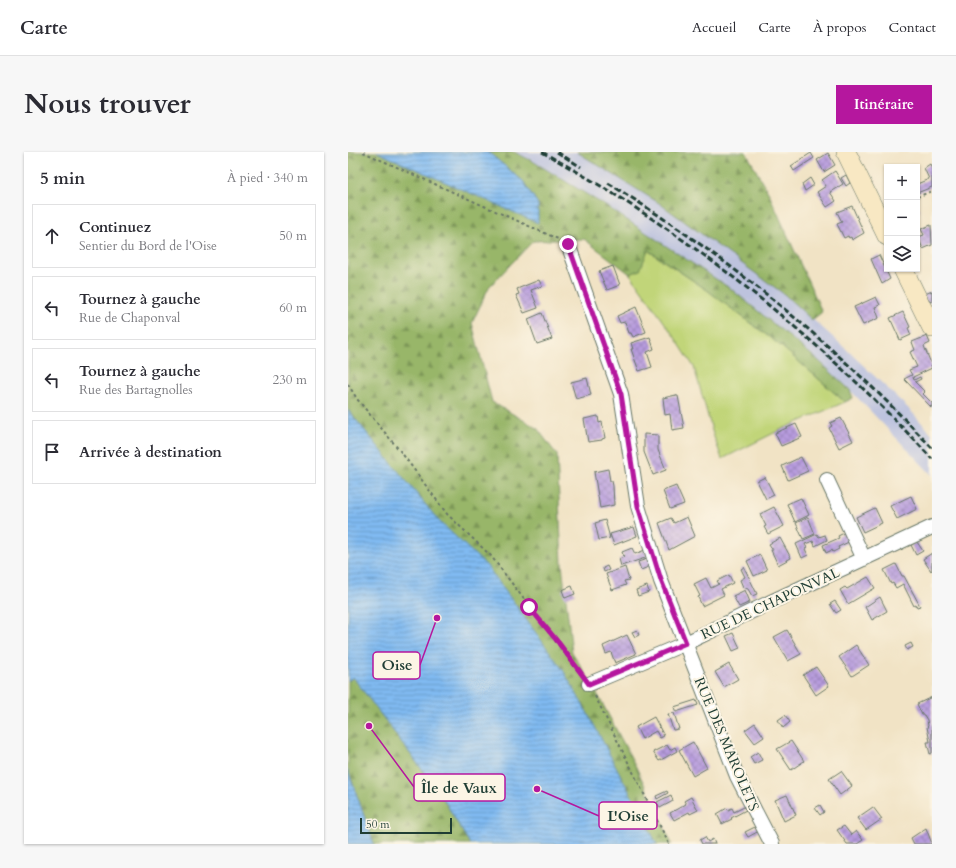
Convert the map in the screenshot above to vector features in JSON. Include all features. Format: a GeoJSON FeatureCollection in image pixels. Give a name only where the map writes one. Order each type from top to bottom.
{"type":"FeatureCollection","features":[{"type":"Feature","properties":{"kind":"main road"},"geometry":{"type":"LineString","coordinates":[[846,152],[884,230]]}},
{"type":"Feature","properties":{"kind":"main road"},"geometry":{"type":"LineString","coordinates":[[904,272],[932,328]]}},
{"type":"Feature","properties":{"kind":"street","name":"RUE DES MAROLETS"},"geometry":{"type":"LineString","coordinates":[[568,244],[621,394],[638,506],[661,580],[737,776],[772,844]]}},
{"type":"Feature","properties":{"kind":"street"},"geometry":{"type":"LineString","coordinates":[[827,480],[864,559]]}},
{"type":"Feature","properties":{"kind":"street","name":"RUE DE CHAPONVAL"},"geometry":{"type":"LineString","coordinates":[[589,684],[686,643],[932,527]]}},
{"type":"Feature","properties":{"kind":"path"},"geometry":{"type":"LineString","coordinates":[[364,152],[568,244]]}},
{"type":"Feature","properties":{"kind":"path"},"geometry":{"type":"LineString","coordinates":[[920,196],[932,191]]}},
{"type":"Feature","properties":{"kind":"path"},"geometry":{"type":"LineString","coordinates":[[348,384],[357,399],[402,452],[447,514],[491,556],[589,684],[669,844]]}},
{"type":"Feature","properties":{"kind":"shaded area"},"geometry":{"type":"Polygon","coordinates":[[[514,152],[577,152],[659,203],[784,294],[844,347],[909,409],[932,434],[932,475],[850,390],[819,361],[731,289],[609,208],[534,162],[514,152]]]}},
{"type":"Feature","properties":{"kind":"green space"},"geometry":{"type":"Polygon","coordinates":[[[348,152],[377,152],[537,222],[538,204],[523,181],[488,152],[514,152],[534,162],[609,208],[731,289],[819,361],[850,390],[853,398],[845,402],[781,346],[707,290],[648,250],[640,270],[630,274],[584,239],[533,241],[489,287],[472,323],[492,402],[537,428],[557,455],[562,564],[572,652],[592,684],[636,767],[672,844],[655,844],[436,519],[348,410],[348,152]]]}},
{"type":"Feature","properties":{"kind":"green space"},"geometry":{"type":"Polygon","coordinates":[[[577,152],[746,152],[769,194],[822,312],[812,320],[784,294],[659,203],[577,152]]]}},
{"type":"Feature","properties":{"kind":"green space"},"geometry":{"type":"Polygon","coordinates":[[[647,250],[707,290],[781,346],[845,402],[782,429],[722,459],[713,434],[694,367],[630,274],[640,270],[647,250]]]}},
{"type":"Feature","properties":{"kind":"green space"},"geometry":{"type":"Polygon","coordinates":[[[353,677],[441,795],[470,844],[374,844],[348,770],[348,681],[353,677]]]}},
{"type":"Feature","properties":{"kind":"water"},"geometry":{"type":"Polygon","coordinates":[[[377,152],[488,152],[523,181],[538,204],[538,223],[377,152]]]}},
{"type":"Feature","properties":{"kind":"water"},"geometry":{"type":"Polygon","coordinates":[[[348,410],[439,521],[487,566],[563,670],[592,721],[657,844],[470,844],[441,795],[353,677],[348,681],[348,410]]]}},
{"type":"Feature","properties":{"kind":"water"},"geometry":{"type":"Polygon","coordinates":[[[348,770],[374,844],[348,844],[348,770]]]}},
{"type":"Feature","properties":{"kind":"building"},"geometry":{"type":"Polygon","coordinates":[[[811,153],[814,158],[794,171],[791,166],[811,153]]]}},
{"type":"Feature","properties":{"kind":"building"},"geometry":{"type":"Polygon","coordinates":[[[828,153],[835,165],[824,172],[817,160],[828,153]]]}},
{"type":"Feature","properties":{"kind":"building"},"geometry":{"type":"Polygon","coordinates":[[[930,164],[932,168],[932,187],[920,192],[920,183],[929,179],[924,168],[930,164]]]}},
{"type":"Feature","properties":{"kind":"building"},"geometry":{"type":"Polygon","coordinates":[[[835,171],[843,184],[830,192],[836,201],[827,207],[817,192],[826,186],[822,180],[835,171]]]}},
{"type":"Feature","properties":{"kind":"building"},"geometry":{"type":"Polygon","coordinates":[[[846,175],[850,183],[846,186],[841,178],[846,175]]]}},
{"type":"Feature","properties":{"kind":"building"},"geometry":{"type":"Polygon","coordinates":[[[810,178],[814,185],[805,191],[802,184],[810,178]]]}},
{"type":"Feature","properties":{"kind":"building"},"geometry":{"type":"Polygon","coordinates":[[[852,206],[864,233],[852,240],[851,237],[849,238],[848,236],[844,238],[837,224],[842,222],[837,212],[852,206]]]}},
{"type":"Feature","properties":{"kind":"building"},"geometry":{"type":"Polygon","coordinates":[[[931,225],[932,245],[923,249],[920,242],[920,236],[924,235],[921,229],[931,225]]]}},
{"type":"Feature","properties":{"kind":"building"},"geometry":{"type":"Polygon","coordinates":[[[879,255],[884,266],[884,272],[887,272],[890,279],[882,284],[871,259],[879,255]]]}},
{"type":"Feature","properties":{"kind":"building"},"geometry":{"type":"Polygon","coordinates":[[[613,266],[620,285],[607,290],[599,271],[613,266]]]}},
{"type":"Feature","properties":{"kind":"building"},"geometry":{"type":"Polygon","coordinates":[[[539,280],[542,286],[531,290],[538,308],[524,313],[516,295],[519,294],[517,289],[539,280]]]}},
{"type":"Feature","properties":{"kind":"building"},"geometry":{"type":"Polygon","coordinates":[[[932,291],[932,301],[927,303],[923,295],[932,291]]]}},
{"type":"Feature","properties":{"kind":"building"},"geometry":{"type":"Polygon","coordinates":[[[876,297],[880,305],[875,307],[879,318],[863,325],[854,307],[876,297]]]}},
{"type":"Feature","properties":{"kind":"building"},"geometry":{"type":"Polygon","coordinates":[[[636,307],[646,332],[633,337],[631,333],[629,333],[625,322],[620,323],[617,316],[636,307]]]}},
{"type":"Feature","properties":{"kind":"building"},"geometry":{"type":"Polygon","coordinates":[[[903,312],[910,327],[908,328],[911,335],[900,340],[890,318],[903,312]]]}},
{"type":"Feature","properties":{"kind":"building"},"geometry":{"type":"Polygon","coordinates":[[[542,313],[552,339],[537,344],[528,319],[542,313]]]}},
{"type":"Feature","properties":{"kind":"building"},"geometry":{"type":"Polygon","coordinates":[[[927,336],[930,343],[924,346],[932,368],[913,377],[914,380],[920,377],[921,379],[915,382],[925,392],[923,394],[932,403],[932,407],[904,379],[912,375],[909,370],[917,367],[910,352],[915,350],[912,342],[927,336]]]}},
{"type":"Feature","properties":{"kind":"building"},"geometry":{"type":"Polygon","coordinates":[[[650,337],[654,349],[647,352],[652,367],[639,371],[631,349],[633,349],[631,343],[650,337]]]}},
{"type":"Feature","properties":{"kind":"building"},"geometry":{"type":"Polygon","coordinates":[[[587,378],[591,395],[576,399],[571,382],[587,378]]]}},
{"type":"Feature","properties":{"kind":"building"},"geometry":{"type":"Polygon","coordinates":[[[676,395],[678,396],[684,428],[672,430],[670,414],[665,415],[663,398],[676,395]]]}},
{"type":"Feature","properties":{"kind":"building"},"geometry":{"type":"Polygon","coordinates":[[[598,416],[599,423],[602,422],[605,438],[602,440],[588,442],[584,419],[598,416]]]}},
{"type":"Feature","properties":{"kind":"building"},"geometry":{"type":"Polygon","coordinates":[[[841,418],[853,441],[839,448],[829,428],[832,426],[830,423],[841,418]]]}},
{"type":"Feature","properties":{"kind":"building"},"geometry":{"type":"Polygon","coordinates":[[[796,424],[802,437],[781,446],[775,433],[796,424]]]}},
{"type":"Feature","properties":{"kind":"building"},"geometry":{"type":"Polygon","coordinates":[[[644,434],[658,435],[658,450],[666,470],[653,475],[644,452],[644,434]]]}},
{"type":"Feature","properties":{"kind":"building"},"geometry":{"type":"Polygon","coordinates":[[[801,457],[808,471],[788,480],[782,466],[801,457]]]}},
{"type":"Feature","properties":{"kind":"building"},"geometry":{"type":"Polygon","coordinates":[[[608,469],[610,481],[612,481],[613,486],[614,505],[600,508],[594,472],[608,469]]]}},
{"type":"Feature","properties":{"kind":"building"},"geometry":{"type":"Polygon","coordinates":[[[765,477],[774,495],[766,499],[757,481],[765,477]]]}},
{"type":"Feature","properties":{"kind":"building"},"geometry":{"type":"Polygon","coordinates":[[[676,486],[684,504],[670,509],[663,491],[676,486]]]}},
{"type":"Feature","properties":{"kind":"building"},"geometry":{"type":"Polygon","coordinates":[[[911,496],[917,509],[897,519],[890,506],[911,496]]]}},
{"type":"Feature","properties":{"kind":"building"},"geometry":{"type":"Polygon","coordinates":[[[801,498],[809,515],[795,522],[787,504],[801,498]]]}},
{"type":"Feature","properties":{"kind":"building"},"geometry":{"type":"Polygon","coordinates":[[[774,507],[784,526],[768,534],[760,514],[774,507]]]}},
{"type":"Feature","properties":{"kind":"building"},"geometry":{"type":"Polygon","coordinates":[[[875,508],[882,523],[863,532],[856,517],[875,508]]]}},
{"type":"Feature","properties":{"kind":"building"},"geometry":{"type":"Polygon","coordinates":[[[687,517],[695,536],[669,550],[659,523],[671,518],[674,523],[687,517]]]}},
{"type":"Feature","properties":{"kind":"building"},"geometry":{"type":"Polygon","coordinates":[[[808,517],[815,534],[803,539],[796,523],[808,517]]]}},
{"type":"Feature","properties":{"kind":"building"},"geometry":{"type":"Polygon","coordinates":[[[605,520],[610,538],[599,540],[595,523],[605,520]]]}},
{"type":"Feature","properties":{"kind":"building"},"geometry":{"type":"Polygon","coordinates":[[[634,527],[637,536],[614,545],[610,534],[634,527]]]}},
{"type":"Feature","properties":{"kind":"building"},"geometry":{"type":"Polygon","coordinates":[[[848,531],[853,540],[838,547],[839,549],[833,552],[832,550],[826,553],[823,545],[839,538],[838,536],[848,531]]]}},
{"type":"Feature","properties":{"kind":"building"},"geometry":{"type":"Polygon","coordinates":[[[817,534],[819,537],[825,535],[827,540],[815,546],[813,541],[805,544],[807,548],[805,549],[808,555],[802,558],[796,544],[817,534]]]}},
{"type":"Feature","properties":{"kind":"building"},"geometry":{"type":"Polygon","coordinates":[[[780,538],[791,558],[778,565],[771,550],[773,550],[769,544],[780,538]]]}},
{"type":"Feature","properties":{"kind":"building"},"geometry":{"type":"Polygon","coordinates":[[[917,542],[923,551],[916,555],[911,545],[917,542]]]}},
{"type":"Feature","properties":{"kind":"building"},"geometry":{"type":"Polygon","coordinates":[[[632,548],[635,554],[645,550],[648,557],[621,566],[619,559],[624,557],[622,552],[632,548]]]}},
{"type":"Feature","properties":{"kind":"building"},"geometry":{"type":"Polygon","coordinates":[[[932,553],[932,570],[931,571],[923,559],[932,553]]]}},
{"type":"Feature","properties":{"kind":"building"},"geometry":{"type":"Polygon","coordinates":[[[760,555],[767,570],[754,576],[747,561],[760,555]]]}},
{"type":"Feature","properties":{"kind":"building"},"geometry":{"type":"Polygon","coordinates":[[[650,558],[653,565],[641,570],[638,562],[650,558]]]}},
{"type":"Feature","properties":{"kind":"building"},"geometry":{"type":"Polygon","coordinates":[[[896,564],[920,606],[914,606],[903,584],[896,588],[893,583],[891,584],[884,570],[896,564]]]}},
{"type":"Feature","properties":{"kind":"building"},"geometry":{"type":"Polygon","coordinates":[[[607,566],[609,570],[604,572],[603,568],[607,566]]]}},
{"type":"Feature","properties":{"kind":"building"},"geometry":{"type":"Polygon","coordinates":[[[625,567],[629,580],[624,581],[626,585],[612,590],[606,574],[625,567]]]}},
{"type":"Feature","properties":{"kind":"building"},"geometry":{"type":"Polygon","coordinates":[[[744,567],[757,594],[752,596],[748,589],[743,587],[740,580],[745,577],[741,569],[744,567]]]}},
{"type":"Feature","properties":{"kind":"building"},"geometry":{"type":"Polygon","coordinates":[[[729,575],[733,583],[721,589],[724,595],[702,606],[698,597],[700,596],[694,584],[706,578],[711,588],[719,584],[717,581],[729,575]]]}},
{"type":"Feature","properties":{"kind":"building"},"geometry":{"type":"Polygon","coordinates":[[[868,577],[875,588],[848,604],[840,590],[845,587],[847,589],[868,577]]]}},
{"type":"Feature","properties":{"kind":"building"},"geometry":{"type":"Polygon","coordinates":[[[572,586],[575,594],[565,598],[562,590],[572,586]]]}},
{"type":"Feature","properties":{"kind":"building"},"geometry":{"type":"Polygon","coordinates":[[[647,586],[649,592],[638,596],[636,590],[647,586]]]}},
{"type":"Feature","properties":{"kind":"building"},"geometry":{"type":"Polygon","coordinates":[[[745,590],[750,602],[739,607],[733,596],[745,590]]]}},
{"type":"Feature","properties":{"kind":"building"},"geometry":{"type":"Polygon","coordinates":[[[880,597],[887,611],[872,620],[865,607],[880,597]]]}},
{"type":"Feature","properties":{"kind":"building"},"geometry":{"type":"Polygon","coordinates":[[[835,601],[841,610],[836,613],[830,604],[835,601]]]}},
{"type":"Feature","properties":{"kind":"building"},"geometry":{"type":"Polygon","coordinates":[[[637,630],[639,635],[635,637],[632,632],[637,630]]]}},
{"type":"Feature","properties":{"kind":"building"},"geometry":{"type":"Polygon","coordinates":[[[787,630],[801,654],[788,661],[774,637],[787,630]]]}},
{"type":"Feature","properties":{"kind":"building"},"geometry":{"type":"Polygon","coordinates":[[[733,633],[740,648],[733,651],[726,636],[733,633]]]}},
{"type":"Feature","properties":{"kind":"building"},"geometry":{"type":"Polygon","coordinates":[[[627,635],[636,654],[615,663],[611,652],[606,654],[603,646],[627,635]]]}},
{"type":"Feature","properties":{"kind":"building"},"geometry":{"type":"Polygon","coordinates":[[[911,643],[913,647],[907,650],[905,646],[911,643]]]}},
{"type":"Feature","properties":{"kind":"building"},"geometry":{"type":"Polygon","coordinates":[[[856,645],[869,665],[852,676],[839,657],[856,645]]]}},
{"type":"Feature","properties":{"kind":"building"},"geometry":{"type":"Polygon","coordinates":[[[729,664],[738,679],[724,687],[715,672],[729,664]]]}},
{"type":"Feature","properties":{"kind":"building"},"geometry":{"type":"Polygon","coordinates":[[[816,667],[829,686],[816,695],[803,675],[816,667]]]}},
{"type":"Feature","properties":{"kind":"building"},"geometry":{"type":"Polygon","coordinates":[[[932,697],[932,753],[930,754],[927,742],[930,742],[927,720],[924,715],[922,715],[917,704],[932,697]]]}},
{"type":"Feature","properties":{"kind":"building"},"geometry":{"type":"Polygon","coordinates":[[[696,700],[698,705],[676,712],[674,707],[696,700]]]}},
{"type":"Feature","properties":{"kind":"building"},"geometry":{"type":"Polygon","coordinates":[[[674,713],[679,729],[673,730],[668,714],[674,713]]]}},
{"type":"Feature","properties":{"kind":"building"},"geometry":{"type":"Polygon","coordinates":[[[785,715],[790,722],[783,728],[778,720],[785,715]]]}},
{"type":"Feature","properties":{"kind":"building"},"geometry":{"type":"Polygon","coordinates":[[[654,717],[664,736],[660,738],[656,731],[642,739],[636,727],[654,717]]]}},
{"type":"Feature","properties":{"kind":"building"},"geometry":{"type":"Polygon","coordinates":[[[755,723],[764,737],[755,743],[745,730],[755,723]]]}},
{"type":"Feature","properties":{"kind":"building"},"geometry":{"type":"Polygon","coordinates":[[[791,741],[804,761],[791,770],[777,749],[791,741]]]}},
{"type":"Feature","properties":{"kind":"building"},"geometry":{"type":"Polygon","coordinates":[[[693,742],[707,768],[693,776],[679,750],[693,742]]]}},
{"type":"Feature","properties":{"kind":"building"},"geometry":{"type":"Polygon","coordinates":[[[667,745],[670,750],[675,747],[677,751],[659,761],[653,752],[667,745]]]}},
{"type":"Feature","properties":{"kind":"building"},"geometry":{"type":"Polygon","coordinates":[[[758,752],[762,760],[754,764],[750,757],[758,752]]]}},
{"type":"Feature","properties":{"kind":"building"},"geometry":{"type":"Polygon","coordinates":[[[841,771],[852,786],[840,795],[829,779],[841,771]]]}},
{"type":"Feature","properties":{"kind":"building"},"geometry":{"type":"Polygon","coordinates":[[[667,791],[668,793],[657,799],[656,796],[667,791]]]}},
{"type":"Feature","properties":{"kind":"building"},"geometry":{"type":"Polygon","coordinates":[[[671,795],[673,801],[660,808],[657,802],[671,795]]]}},
{"type":"Feature","properties":{"kind":"building"},"geometry":{"type":"Polygon","coordinates":[[[787,795],[796,815],[784,821],[775,800],[787,795]]]}},
{"type":"Feature","properties":{"kind":"building"},"geometry":{"type":"Polygon","coordinates":[[[691,797],[698,810],[690,814],[689,812],[674,820],[670,813],[686,804],[684,801],[691,797]]]}},
{"type":"Feature","properties":{"kind":"building"},"geometry":{"type":"Polygon","coordinates":[[[820,805],[824,812],[820,815],[815,808],[820,805]]]}},
{"type":"Feature","properties":{"kind":"building"},"geometry":{"type":"Polygon","coordinates":[[[744,807],[746,810],[722,824],[717,814],[727,808],[728,810],[732,808],[734,812],[744,807]]]}},
{"type":"Feature","properties":{"kind":"building"},"geometry":{"type":"Polygon","coordinates":[[[873,807],[882,819],[866,830],[857,818],[873,807]]]}},
{"type":"Feature","properties":{"kind":"building"},"geometry":{"type":"Polygon","coordinates":[[[757,826],[759,831],[748,837],[745,832],[757,826]]]}},
{"type":"Feature","properties":{"kind":"building"},"geometry":{"type":"Polygon","coordinates":[[[844,826],[851,835],[856,831],[863,840],[857,844],[847,844],[837,830],[844,826]]]}},
{"type":"Feature","properties":{"kind":"building"},"geometry":{"type":"Polygon","coordinates":[[[926,828],[932,844],[914,844],[911,838],[926,828]]]}},
{"type":"Feature","properties":{"kind":"building"},"geometry":{"type":"Polygon","coordinates":[[[705,837],[708,842],[713,839],[715,844],[702,844],[700,840],[705,837]]]}},
{"type":"Feature","properties":{"kind":"railway"},"geometry":{"type":"LineString","coordinates":[[542,152],[648,216],[749,290],[845,371],[932,459]]}},
{"type":"Feature","properties":{"kind":"railway"},"geometry":{"type":"LineString","coordinates":[[557,152],[581,167]]}},
{"type":"Feature","properties":{"kind":"railway"},"geometry":{"type":"LineString","coordinates":[[608,183],[695,241],[738,272],[779,305],[858,374],[896,410],[932,448]]}},
{"type":"Feature","properties":{"kind":"place","name":"Oise"},"geometry":{"type":"Point","coordinates":[437,618]}},
{"type":"Feature","properties":{"kind":"place","name":"Île de Vaux"},"geometry":{"type":"Point","coordinates":[369,726]}},
{"type":"Feature","properties":{"kind":"place","name":"L'Oise"},"geometry":{"type":"Point","coordinates":[537,789]}},
{"type":"Feature","properties":{"kind":"route"},"geometry":{"type":"LineString","coordinates":[[529,607],[558,642],[589,684],[686,643],[661,580],[638,506],[621,394],[568,244]]}}]}
